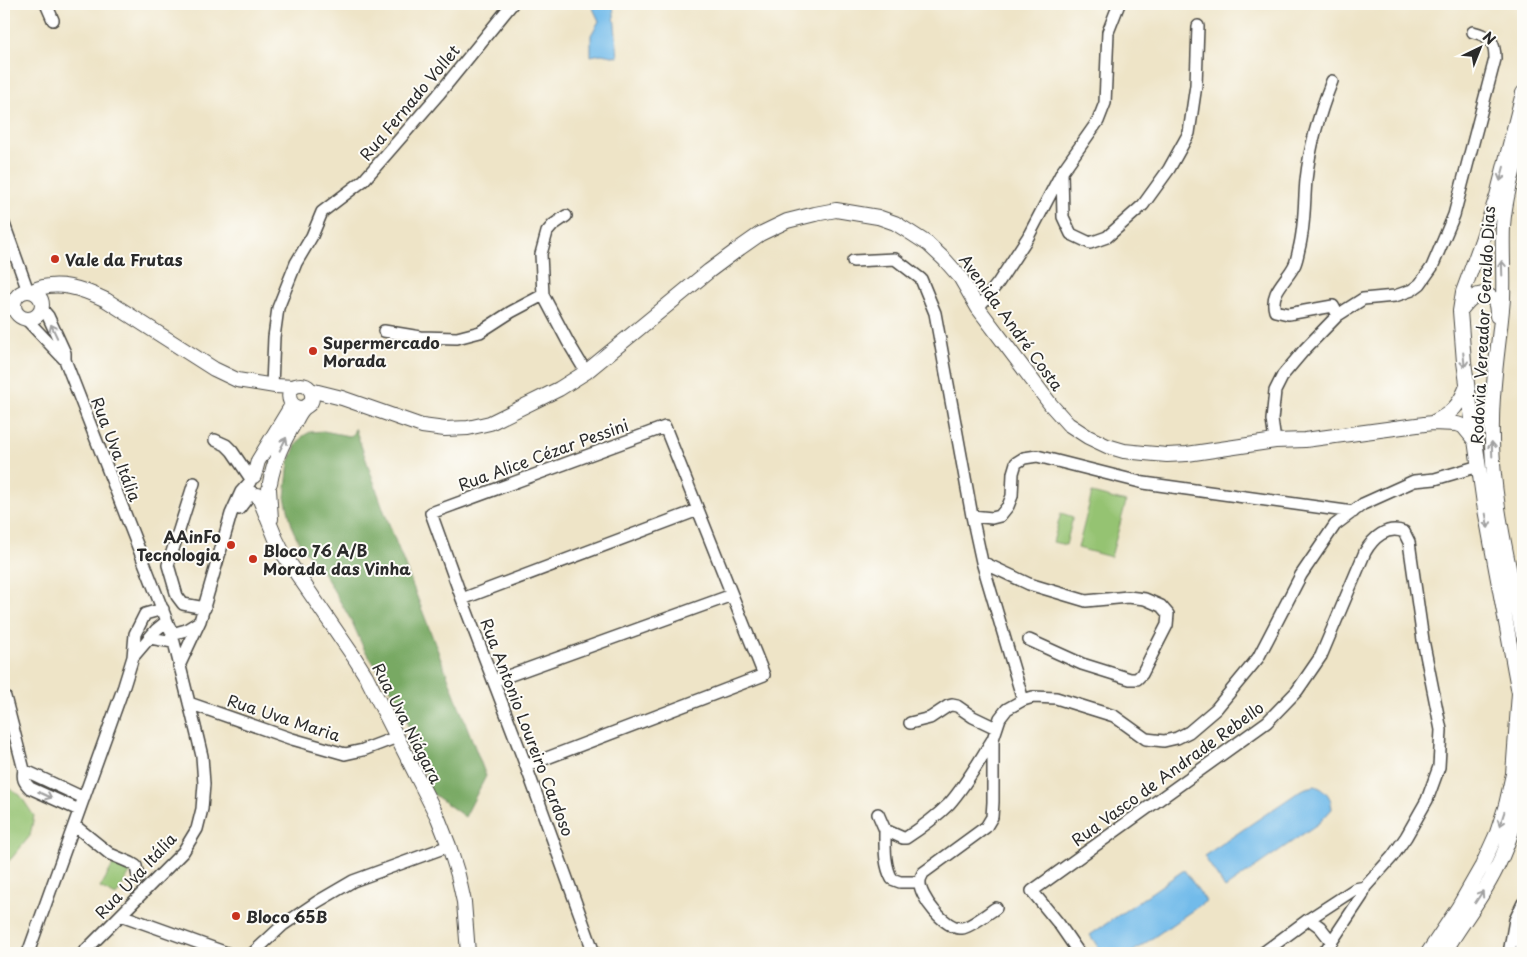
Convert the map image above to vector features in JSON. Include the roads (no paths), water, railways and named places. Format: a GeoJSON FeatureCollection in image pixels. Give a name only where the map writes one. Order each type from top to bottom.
{"type":"FeatureCollection","features":[{"type":"Feature","properties":{"kind":"main road","name":"Rodovia Vereador Geraldo Dias"},"geometry":{"type":"LineString","coordinates":[[1428,953],[1458,908],[1482,866],[1497,833],[1513,774],[1519,694],[1486,514],[1467,386],[1460,311],[1463,292],[1496,196],[1523,93]]}},
{"type":"Feature","properties":{"kind":"main road","name":"Rodovia Vereador Geraldo Dias"},"geometry":{"type":"LineString","coordinates":[[1523,137],[1508,194],[1503,224],[1503,294],[1492,422],[1493,464],[1498,512],[1523,635]]}},
{"type":"Feature","properties":{"kind":"main road","name":"Avenida André Costa"},"geometry":{"type":"LineString","coordinates":[[310,390],[422,426],[446,429],[468,428],[490,423],[559,389],[586,372],[658,312],[760,234],[787,221],[836,210],[878,217],[895,223],[911,232],[945,260],[960,278],[978,308],[1051,405],[1068,424],[1107,446],[1124,451],[1167,455],[1187,454],[1274,441],[1305,440],[1432,423],[1462,426],[1476,442]]}},
{"type":"Feature","properties":{"kind":"main road"},"geometry":{"type":"LineString","coordinates":[[24,319],[16,313],[14,306],[15,298],[27,292],[60,285],[87,291],[106,300],[214,369],[237,380],[274,386],[297,401],[332,396]]}},
{"type":"Feature","properties":{"kind":"main road"},"geometry":{"type":"LineString","coordinates":[[4,315],[24,319],[37,318],[43,307],[57,290],[70,287]]}},
{"type":"Feature","properties":{"kind":"main road"},"geometry":{"type":"LineString","coordinates":[[4,294],[27,292],[38,294],[42,299],[43,307]]}},
{"type":"Feature","properties":{"kind":"main road"},"geometry":{"type":"LineString","coordinates":[[1460,311],[1468,300],[1474,296],[1480,294],[1494,298],[1500,334]]}},
{"type":"Feature","properties":{"kind":"main road","name":"Avenida André Costa"},"geometry":{"type":"LineString","coordinates":[[1432,423],[1446,416],[1458,406],[1467,386]]}},
{"type":"Feature","properties":{"kind":"main road","name":"Rua Uva Niágara"},"geometry":{"type":"LineString","coordinates":[[310,390],[313,397],[310,405],[297,401],[272,468],[258,485],[271,527],[284,555],[362,670],[438,818],[449,846],[464,902],[468,953]]}},
{"type":"Feature","properties":{"kind":"main road"},"geometry":{"type":"LineString","coordinates":[[1444,953],[1493,875],[1508,841],[1523,788]]}},
{"type":"Feature","properties":{"kind":"main road"},"geometry":{"type":"LineString","coordinates":[[1452,953],[1462,934],[1463,922]]}},
{"type":"Feature","properties":{"kind":"street"},"geometry":{"type":"LineString","coordinates":[[46,4],[52,20]]}},
{"type":"Feature","properties":{"kind":"street","name":"Rua Fernado Vollet"},"geometry":{"type":"LineString","coordinates":[[274,386],[274,337],[278,308],[296,262],[312,236],[322,212],[364,180],[438,95],[512,4]]}},
{"type":"Feature","properties":{"kind":"street"},"geometry":{"type":"LineString","coordinates":[[978,308],[998,283],[1028,237],[1062,172],[1098,121],[1105,103],[1108,32],[1119,4]]}},
{"type":"Feature","properties":{"kind":"street"},"geometry":{"type":"LineString","coordinates":[[1062,172],[1063,217],[1071,234],[1090,243],[1107,237],[1143,205],[1169,169],[1189,133],[1196,85],[1198,26]]}},
{"type":"Feature","properties":{"kind":"street"},"geometry":{"type":"LineString","coordinates":[[1274,441],[1272,420],[1276,392],[1283,375],[1305,349],[1338,315],[1364,299],[1396,296],[1412,290],[1420,284],[1432,267],[1454,215],[1495,59],[1495,47],[1486,35],[1473,32]]}},
{"type":"Feature","properties":{"kind":"street"},"geometry":{"type":"LineString","coordinates":[[1332,80],[1320,112],[1313,139],[1306,180],[1303,234],[1295,264],[1276,291],[1273,305],[1275,311],[1288,314],[1333,306],[1338,315]]}},
{"type":"Feature","properties":{"kind":"street"},"geometry":{"type":"LineString","coordinates":[[566,216],[547,232],[541,254],[543,295],[586,372]]}},
{"type":"Feature","properties":{"kind":"street"},"geometry":{"type":"LineString","coordinates":[[4,224],[27,292]]}},
{"type":"Feature","properties":{"kind":"street"},"geometry":{"type":"LineString","coordinates":[[853,261],[895,259],[921,279],[935,313],[982,562],[1022,700]]}},
{"type":"Feature","properties":{"kind":"street"},"geometry":{"type":"LineString","coordinates":[[384,331],[420,338],[457,338],[480,332],[510,312],[543,295]]}},
{"type":"Feature","properties":{"kind":"street","name":"Rua Uva Itália"},"geometry":{"type":"LineString","coordinates":[[43,307],[65,353],[65,360],[84,413],[173,638],[202,756],[204,784],[202,809],[197,829],[183,852],[83,953]]}},
{"type":"Feature","properties":{"kind":"street","name":"Rua Uva Itália"},"geometry":{"type":"LineString","coordinates":[[24,319],[65,360]]}},
{"type":"Feature","properties":{"kind":"street","name":"Rua Alice Cézar Pessini"},"geometry":{"type":"LineString","coordinates":[[431,513],[665,427],[698,510]]}},
{"type":"Feature","properties":{"kind":"street"},"geometry":{"type":"LineString","coordinates":[[179,666],[205,608],[231,514],[241,492],[258,485],[232,451],[226,445],[215,440]]}},
{"type":"Feature","properties":{"kind":"street"},"geometry":{"type":"LineString","coordinates":[[972,516],[992,518],[1000,516],[1008,506],[1012,496],[1013,473],[1016,463],[1024,458],[1037,456],[1144,483],[1353,512]]}},
{"type":"Feature","properties":{"kind":"street"},"geometry":{"type":"LineString","coordinates":[[885,830],[899,838],[906,838],[926,825],[950,803],[970,776],[994,734],[1000,718],[1007,709],[1022,700],[1056,698],[1114,716],[1146,739],[1164,741],[1177,738],[1189,732],[1216,709],[1258,658],[1301,575],[1335,525],[1363,504],[1414,481],[1435,479],[1479,466]]}},
{"type":"Feature","properties":{"kind":"street"},"geometry":{"type":"LineString","coordinates":[[194,483],[168,565],[177,596],[184,604],[205,608]]}},
{"type":"Feature","properties":{"kind":"street"},"geometry":{"type":"LineString","coordinates":[[462,598],[698,510],[764,675],[526,766]]}},
{"type":"Feature","properties":{"kind":"street","name":"Rua Antonio Loureiro Cardoso"},"geometry":{"type":"LineString","coordinates":[[431,513],[594,953]]}},
{"type":"Feature","properties":{"kind":"street","name":"Rua Vasco de Andrade Rebello"},"geometry":{"type":"LineString","coordinates":[[1079,953],[1059,924],[1032,891],[1277,713],[1297,692],[1327,644],[1369,545],[1387,530],[1398,529],[1404,532],[1408,542],[1423,640],[1441,730],[1439,767],[1427,800],[1406,837],[1392,857],[1364,887]]}},
{"type":"Feature","properties":{"kind":"street"},"geometry":{"type":"LineString","coordinates":[[982,562],[1030,584],[1086,601],[1128,597],[1145,599],[1161,606],[1168,614],[1167,625],[1142,674],[1137,678],[1130,679],[1082,664],[1029,640]]}},
{"type":"Feature","properties":{"kind":"street"},"geometry":{"type":"LineString","coordinates":[[28,953],[124,686],[133,657],[135,634],[154,589]]}},
{"type":"Feature","properties":{"kind":"street"},"geometry":{"type":"LineString","coordinates":[[494,681],[732,594]]}},
{"type":"Feature","properties":{"kind":"street"},"geometry":{"type":"LineString","coordinates":[[145,614],[162,610]]}},
{"type":"Feature","properties":{"kind":"street"},"geometry":{"type":"LineString","coordinates":[[133,657],[167,621]]}},
{"type":"Feature","properties":{"kind":"street"},"geometry":{"type":"LineString","coordinates":[[150,638],[173,638],[200,621]]}},
{"type":"Feature","properties":{"kind":"street"},"geometry":{"type":"LineString","coordinates":[[4,697],[24,770],[22,776],[24,783],[30,788],[79,810]]}},
{"type":"Feature","properties":{"kind":"street","name":"Rua Uva Maria"},"geometry":{"type":"LineString","coordinates":[[189,703],[292,739],[345,754],[364,750],[397,737]]}},
{"type":"Feature","properties":{"kind":"street"},"geometry":{"type":"LineString","coordinates":[[910,723],[930,718],[952,705],[957,706],[973,717],[994,734]]}},
{"type":"Feature","properties":{"kind":"street"},"geometry":{"type":"LineString","coordinates":[[994,734],[994,802],[992,817],[986,827],[923,873],[920,882],[922,891],[935,912],[958,928],[965,928],[996,908]]}},
{"type":"Feature","properties":{"kind":"street"},"geometry":{"type":"LineString","coordinates":[[24,770],[84,798]]}},
{"type":"Feature","properties":{"kind":"street"},"geometry":{"type":"LineString","coordinates":[[878,814],[885,830],[885,854],[888,872],[892,880],[920,882]]}},
{"type":"Feature","properties":{"kind":"street"},"geometry":{"type":"LineString","coordinates":[[74,825],[110,854],[136,866],[138,877]]}},
{"type":"Feature","properties":{"kind":"street"},"geometry":{"type":"LineString","coordinates":[[253,953],[283,926],[317,902],[353,882],[449,846]]}},
{"type":"Feature","properties":{"kind":"street"},"geometry":{"type":"LineString","coordinates":[[1263,953],[1309,920],[1355,890],[1364,887]]}},
{"type":"Feature","properties":{"kind":"street"},"geometry":{"type":"LineString","coordinates":[[1324,953],[1362,896],[1364,887]]}},
{"type":"Feature","properties":{"kind":"street"},"geometry":{"type":"LineString","coordinates":[[1509,953],[1515,920],[1523,903]]}},
{"type":"Feature","properties":{"kind":"street"},"geometry":{"type":"LineString","coordinates":[[121,914],[227,953]]}},
{"type":"Feature","properties":{"kind":"street"},"geometry":{"type":"LineString","coordinates":[[1309,920],[1320,928],[1331,941]]}},
{"type":"Feature","properties":{"kind":"street"},"geometry":{"type":"LineString","coordinates":[[1515,920],[1521,935],[1522,953]]}},
{"type":"Feature","properties":{"kind":"water"},"geometry":{"type":"Polygon","coordinates":[[[591,4],[613,4],[618,57],[601,54],[591,56],[591,35],[599,21],[591,4]]]}},
{"type":"Feature","properties":{"kind":"water"},"geometry":{"type":"Polygon","coordinates":[[[1315,786],[1328,794],[1332,809],[1319,823],[1225,888],[1204,856],[1300,791],[1315,786]]]}},
{"type":"Feature","properties":{"kind":"water"},"geometry":{"type":"Polygon","coordinates":[[[1184,870],[1206,901],[1131,953],[1102,953],[1090,935],[1184,870]]]}},
{"type":"Feature","properties":{"kind":"place","name":"Vale da Frutas"},"geometry":{"type":"Point","coordinates":[55,259]}},
{"type":"Feature","properties":{"kind":"place","name":"Supermercado Morada"},"geometry":{"type":"Point","coordinates":[313,351]}},
{"type":"Feature","properties":{"kind":"place","name":"AAinFo Tecnologia"},"geometry":{"type":"Point","coordinates":[231,545]}},
{"type":"Feature","properties":{"kind":"place","name":"Bloco 76 A/B Morada das Vinha"},"geometry":{"type":"Point","coordinates":[253,559]}},
{"type":"Feature","properties":{"kind":"place","name":"Bloco 65B"},"geometry":{"type":"Point","coordinates":[236,916]}}]}
